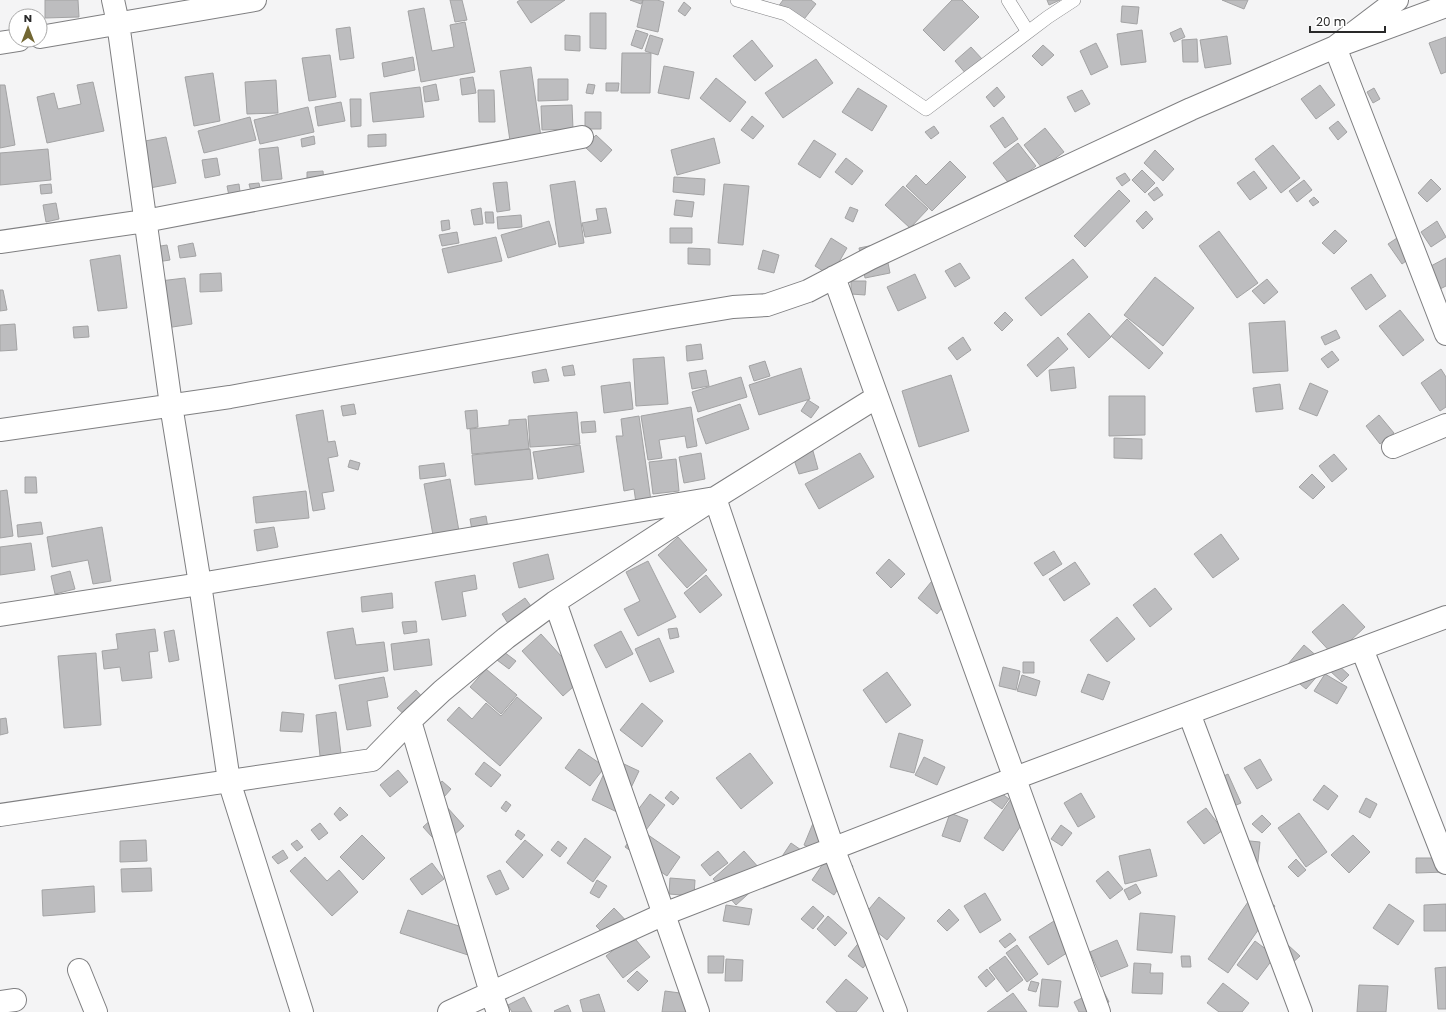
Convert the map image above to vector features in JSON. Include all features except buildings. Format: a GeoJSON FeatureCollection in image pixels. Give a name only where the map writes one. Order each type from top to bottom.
{"type":"FeatureCollection","features":[{"type":"Feature","properties":{"kind":"street"},"geometry":{"type":"LineString","coordinates":[[113,0],[118,23],[171,405],[200,584],[229,781],[302,1012]]}},
{"type":"Feature","properties":{"kind":"street"},"geometry":{"type":"LineString","coordinates":[[48,35],[255,0]]}},
{"type":"Feature","properties":{"kind":"street"},"geometry":{"type":"LineString","coordinates":[[1335,47],[1397,0]]}},
{"type":"Feature","properties":{"kind":"street"},"geometry":{"type":"LineString","coordinates":[[0,430],[230,397],[667,318],[734,307],[767,305],[808,290],[871,258],[1191,109],[1335,47],[1446,6]]}},
{"type":"Feature","properties":{"kind":"street"},"geometry":{"type":"LineString","coordinates":[[1335,47],[1446,334]]}},
{"type":"Feature","properties":{"kind":"street"},"geometry":{"type":"LineString","coordinates":[[0,242],[145,221],[582,137]]}},
{"type":"Feature","properties":{"kind":"street"},"geometry":{"type":"LineString","coordinates":[[834,277],[1099,1012]]}},
{"type":"Feature","properties":{"kind":"street"},"geometry":{"type":"LineString","coordinates":[[0,815],[372,760],[442,691],[506,638],[555,602],[715,498],[876,397]]}},
{"type":"Feature","properties":{"kind":"street"},"geometry":{"type":"LineString","coordinates":[[1393,447],[1446,425]]}},
{"type":"Feature","properties":{"kind":"street"},"geometry":{"type":"LineString","coordinates":[[0,615],[200,584],[715,498]]}},
{"type":"Feature","properties":{"kind":"street"},"geometry":{"type":"LineString","coordinates":[[715,498],[833,848],[896,1012]]}},
{"type":"Feature","properties":{"kind":"street"},"geometry":{"type":"LineString","coordinates":[[555,602],[698,1012]]}},
{"type":"Feature","properties":{"kind":"street"},"geometry":{"type":"LineString","coordinates":[[449,1012],[494,1003],[664,914],[1014,778],[1446,618]]}},
{"type":"Feature","properties":{"kind":"street"},"geometry":{"type":"LineString","coordinates":[[1362,649],[1446,863]]}},
{"type":"Feature","properties":{"kind":"street"},"geometry":{"type":"LineString","coordinates":[[1190,713],[1302,1012]]}},
{"type":"Feature","properties":{"kind":"street"},"geometry":{"type":"LineString","coordinates":[[410,721],[494,1003]]}},
{"type":"Feature","properties":{"kind":"street"},"geometry":{"type":"LineString","coordinates":[[79,970],[96,1012]]}},
{"type":"Feature","properties":{"kind":"lane"},"geometry":{"type":"LineString","coordinates":[[737,0],[786,14],[926,109],[1028,32],[1074,0]]}},
{"type":"Feature","properties":{"kind":"lane"},"geometry":{"type":"LineString","coordinates":[[1008,0],[1028,32]]}}]}
